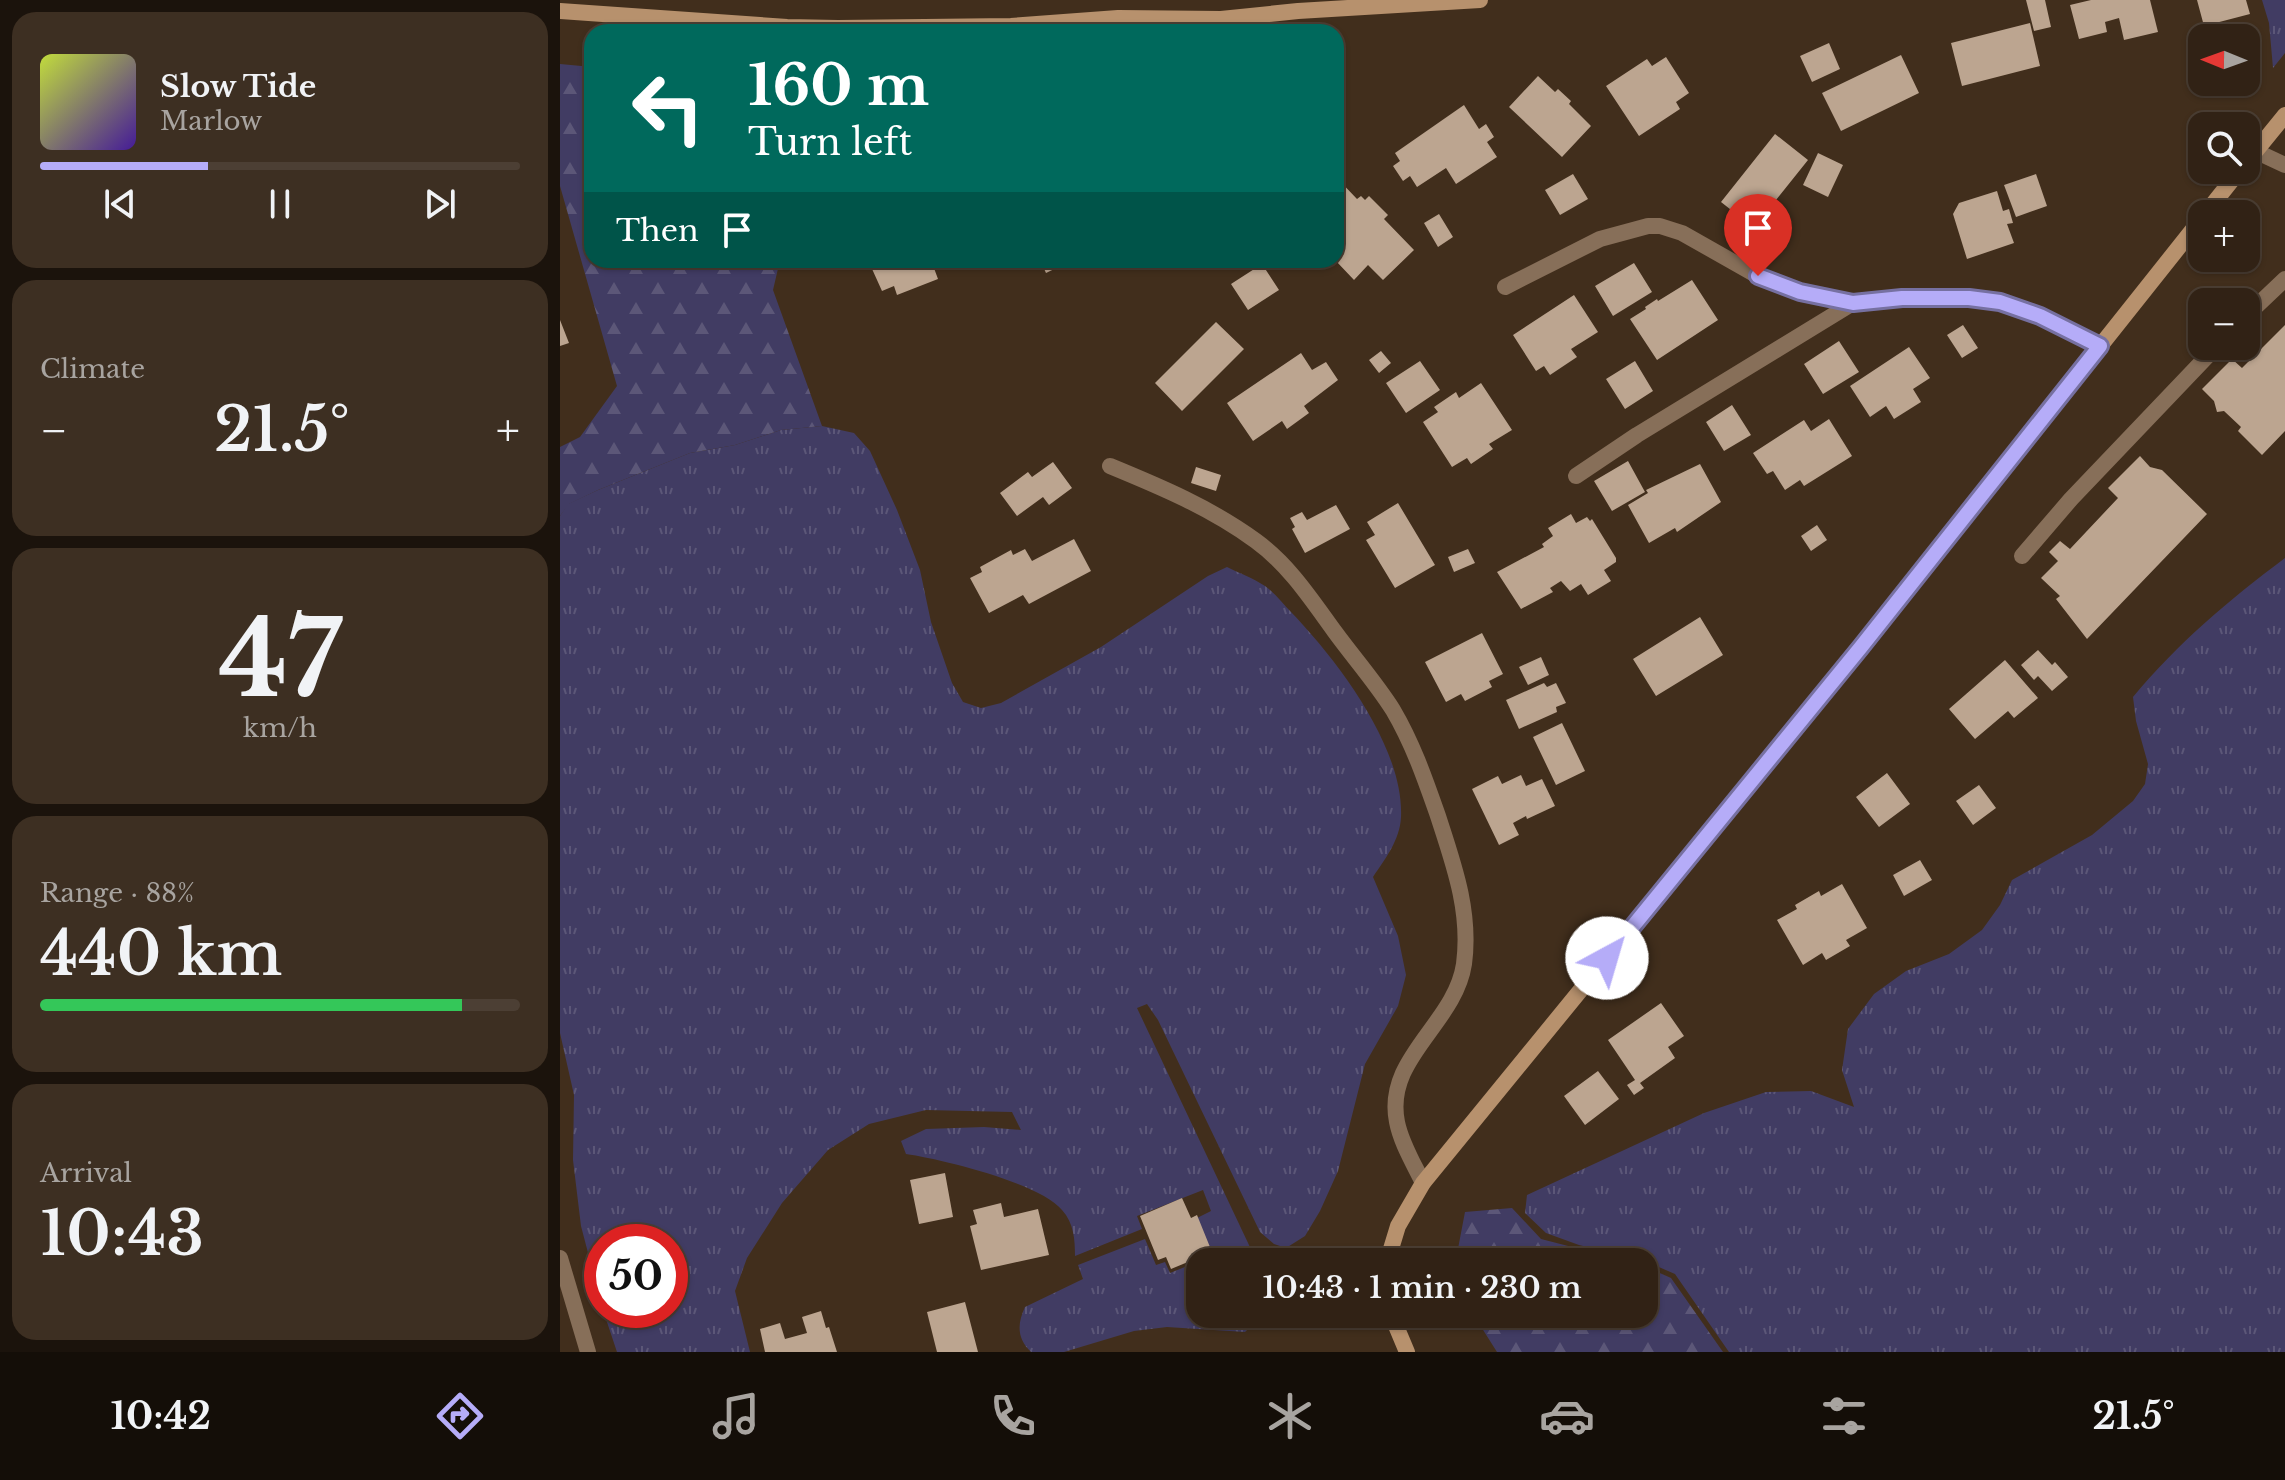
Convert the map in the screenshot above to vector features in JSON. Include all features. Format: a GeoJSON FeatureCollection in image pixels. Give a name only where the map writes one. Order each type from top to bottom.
{"type":"FeatureCollection","features":[{"type":"Feature","properties":{"kind":"main road"},"geometry":{"type":"LineString","coordinates":[[1038,24],[1118,18],[1221,19],[1480,0]]}},
{"type":"Feature","properties":{"kind":"main road"},"geometry":{"type":"LineString","coordinates":[[560,11],[744,24]]}},
{"type":"Feature","properties":{"kind":"main road"},"geometry":{"type":"LineString","coordinates":[[2260,146],[2285,115]]}},
{"type":"Feature","properties":{"kind":"main road"},"geometry":{"type":"LineString","coordinates":[[2217,200],[2229,184]]}},
{"type":"Feature","properties":{"kind":"main road"},"geometry":{"type":"LineString","coordinates":[[1389,1248],[1423,1183],[1861,647],[2188,236]]}},
{"type":"Feature","properties":{"kind":"main road"},"geometry":{"type":"LineString","coordinates":[[1397,1328],[1407,1352]]}},
{"type":"Feature","properties":{"kind":"street"},"geometry":{"type":"LineString","coordinates":[[2260,159],[2285,165]]}},
{"type":"Feature","properties":{"kind":"street"},"geometry":{"type":"LineString","coordinates":[[1505,287],[1600,239],[1648,226],[1660,226],[1682,233],[1758,276],[1800,292],[1853,303],[1902,298],[1969,298],[2000,302],[2040,316],[2100,346]]}},
{"type":"Feature","properties":{"kind":"street"},"geometry":{"type":"LineString","coordinates":[[2260,303],[2285,279]]}},
{"type":"Feature","properties":{"kind":"street"},"geometry":{"type":"LineString","coordinates":[[1576,476],[1637,435],[1853,303]]}},
{"type":"Feature","properties":{"kind":"street"},"geometry":{"type":"LineString","coordinates":[[2022,556],[2071,499],[2204,360]]}},
{"type":"Feature","properties":{"kind":"street"},"geometry":{"type":"LineString","coordinates":[[1110,466],[1166,489],[1218,516],[1258,542],[1293,574],[1391,708],[1416,752],[1459,879],[1467,936],[1463,969],[1450,1006],[1402,1075],[1395,1098],[1397,1123],[1423,1183]]}},
{"type":"Feature","properties":{"kind":"street"},"geometry":{"type":"LineString","coordinates":[[560,1258],[588,1352]]}},
{"type":"Feature","properties":{"kind":"green space"},"geometry":{"type":"Polygon","coordinates":[[[2262,0],[2285,0],[2285,53],[2273,68],[2269,23],[2262,0]]]}},
{"type":"Feature","properties":{"kind":"green space"},"geometry":{"type":"Polygon","coordinates":[[[560,64],[584,66],[584,268],[778,268],[773,290],[822,426],[781,430],[735,445],[690,453],[569,504],[560,516],[560,447],[580,437],[617,386],[560,186],[560,64]]]}},
{"type":"Feature","properties":{"kind":"green space"},"geometry":{"type":"Polygon","coordinates":[[[822,426],[854,433],[870,451],[920,570],[931,622],[952,683],[963,702],[981,708],[1001,703],[1101,647],[1208,576],[1227,567],[1256,580],[1279,599],[1328,654],[1364,706],[1392,762],[1399,790],[1400,825],[1395,841],[1373,877],[1398,936],[1406,975],[1398,1006],[1365,1064],[1338,1171],[1305,1236],[1286,1248],[1274,1244],[1260,1232],[1158,1020],[1147,1004],[1137,1008],[1250,1248],[1209,1248],[1197,1218],[1211,1211],[1203,1190],[1137,1216],[1142,1229],[1075,1256],[1069,1220],[1050,1200],[989,1174],[906,1154],[901,1141],[926,1129],[984,1127],[1021,1130],[1012,1112],[926,1110],[869,1124],[828,1150],[782,1203],[747,1258],[735,1291],[750,1352],[617,1352],[609,1328],[688,1328],[688,1224],[584,1224],[584,1237],[581,1226],[573,1160],[574,1095],[560,1033],[560,516],[568,504],[690,453],[735,445],[781,430],[822,426]]]}},
{"type":"Feature","properties":{"kind":"green space"},"geometry":{"type":"Polygon","coordinates":[[[2285,558],[2285,1352],[1729,1352],[1675,1274],[1658,1267],[1658,1248],[1591,1248],[1579,1245],[1546,1233],[1525,1213],[1527,1195],[1704,1113],[1766,1092],[1811,1091],[1854,1107],[1842,1070],[1848,1029],[1874,994],[1906,971],[1949,954],[1982,930],[2000,905],[2012,880],[2092,835],[2133,801],[2145,784],[2148,764],[2133,697],[2168,658],[2285,558]]]}},
{"type":"Feature","properties":{"kind":"green space"},"geometry":{"type":"Polygon","coordinates":[[[1512,1208],[1541,1239],[1576,1248],[1458,1248],[1465,1212],[1512,1208]]]}},
{"type":"Feature","properties":{"kind":"green space"},"geometry":{"type":"Polygon","coordinates":[[[1145,1239],[1156,1265],[1165,1262],[1170,1273],[1186,1267],[1186,1328],[1249,1328],[1245,1332],[1167,1327],[1134,1331],[1064,1352],[1031,1352],[1023,1342],[1020,1331],[1025,1307],[1083,1279],[1078,1265],[1145,1239]]]}},
{"type":"Feature","properties":{"kind":"green space"},"geometry":{"type":"Polygon","coordinates":[[[1658,1272],[1671,1278],[1723,1352],[1497,1352],[1482,1328],[1658,1328],[1658,1272]]]}},
{"type":"Feature","properties":{"kind":"building"},"geometry":{"type":"Polygon","coordinates":[[[2026,0],[2045,0],[2051,27],[2034,31],[2026,0]]]}},
{"type":"Feature","properties":{"kind":"building"},"geometry":{"type":"Polygon","coordinates":[[[2091,0],[2150,0],[2158,32],[2124,40],[2119,18],[2105,22],[2107,32],[2079,39],[2070,5],[2091,0]]]}},
{"type":"Feature","properties":{"kind":"building"},"geometry":{"type":"Polygon","coordinates":[[[2197,0],[2246,0],[2250,14],[2203,24],[2197,0]]]}},
{"type":"Feature","properties":{"kind":"building"},"geometry":{"type":"Polygon","coordinates":[[[2030,23],[2040,66],[1962,86],[1951,43],[2030,23]]]}},
{"type":"Feature","properties":{"kind":"building"},"geometry":{"type":"Polygon","coordinates":[[[1829,43],[1840,69],[1812,82],[1800,56],[1829,43]]]}},
{"type":"Feature","properties":{"kind":"building"},"geometry":{"type":"Polygon","coordinates":[[[1901,55],[1919,93],[1841,131],[1822,93],[1901,55]]]}},
{"type":"Feature","properties":{"kind":"building"},"geometry":{"type":"Polygon","coordinates":[[[1666,57],[1689,93],[1676,102],[1680,109],[1639,136],[1606,86],[1647,59],[1652,66],[1666,57]]]}},
{"type":"Feature","properties":{"kind":"building"},"geometry":{"type":"Polygon","coordinates":[[[1538,76],[1555,92],[1558,89],[1571,101],[1569,104],[1591,126],[1562,157],[1509,107],[1538,76]]]}},
{"type":"Feature","properties":{"kind":"building"},"geometry":{"type":"Polygon","coordinates":[[[1464,105],[1479,129],[1486,124],[1494,137],[1487,142],[1497,157],[1456,184],[1446,168],[1417,187],[1410,176],[1403,181],[1393,166],[1400,161],[1395,153],[1464,105]]]}},
{"type":"Feature","properties":{"kind":"building"},"geometry":{"type":"Polygon","coordinates":[[[1775,134],[1808,160],[1772,205],[1776,207],[1754,228],[1721,202],[1775,134]]]}},
{"type":"Feature","properties":{"kind":"building"},"geometry":{"type":"Polygon","coordinates":[[[1818,153],[1843,165],[1828,197],[1803,185],[1818,153]]]}},
{"type":"Feature","properties":{"kind":"building"},"geometry":{"type":"Polygon","coordinates":[[[1573,174],[1588,199],[1560,215],[1545,190],[1573,174]]]}},
{"type":"Feature","properties":{"kind":"building"},"geometry":{"type":"Polygon","coordinates":[[[2036,174],[2047,206],[2016,217],[2004,185],[2036,174]]]}},
{"type":"Feature","properties":{"kind":"building"},"geometry":{"type":"Polygon","coordinates":[[[1344,185],[1357,199],[1361,196],[1365,200],[1369,196],[1388,215],[1384,219],[1414,250],[1383,280],[1368,265],[1354,280],[1343,268],[1344,185]]]}},
{"type":"Feature","properties":{"kind":"building"},"geometry":{"type":"Polygon","coordinates":[[[1997,191],[2003,211],[2009,209],[2013,223],[2007,224],[2014,243],[1967,259],[1953,214],[1959,203],[1997,191]]]}},
{"type":"Feature","properties":{"kind":"building"},"geometry":{"type":"Polygon","coordinates":[[[1439,214],[1453,237],[1438,247],[1424,223],[1439,214]]]}},
{"type":"Feature","properties":{"kind":"building"},"geometry":{"type":"Polygon","coordinates":[[[1634,263],[1652,292],[1613,316],[1595,286],[1634,263]]]}},
{"type":"Feature","properties":{"kind":"building"},"geometry":{"type":"Polygon","coordinates":[[[872,268],[934,268],[938,279],[897,295],[894,286],[882,291],[872,268]]]}},
{"type":"Feature","properties":{"kind":"building"},"geometry":{"type":"Polygon","coordinates":[[[1256,268],[1265,268],[1279,290],[1248,310],[1231,284],[1256,268]]]}},
{"type":"Feature","properties":{"kind":"building"},"geometry":{"type":"Polygon","coordinates":[[[1692,280],[1718,320],[1657,360],[1630,319],[1657,299],[1692,280]]]}},
{"type":"Feature","properties":{"kind":"building"},"geometry":{"type":"Polygon","coordinates":[[[1574,295],[1598,332],[1571,349],[1577,357],[1550,375],[1544,366],[1536,371],[1513,335],[1574,295]]]}},
{"type":"Feature","properties":{"kind":"building"},"geometry":{"type":"Polygon","coordinates":[[[560,320],[569,343],[560,346],[560,320]]]}},
{"type":"Feature","properties":{"kind":"building"},"geometry":{"type":"Polygon","coordinates":[[[1216,322],[1244,349],[1182,411],[1155,383],[1216,322]]]}},
{"type":"Feature","properties":{"kind":"building"},"geometry":{"type":"Polygon","coordinates":[[[1963,325],[1978,348],[1962,358],[1947,335],[1963,325]]]}},
{"type":"Feature","properties":{"kind":"building"},"geometry":{"type":"Polygon","coordinates":[[[2285,325],[2285,431],[2262,455],[2238,431],[2241,427],[2224,411],[2217,412],[2214,401],[2202,389],[2231,360],[2242,368],[2250,360],[2260,360],[2260,350],[2285,325]]]}},
{"type":"Feature","properties":{"kind":"building"},"geometry":{"type":"Polygon","coordinates":[[[1839,341],[1859,372],[1823,394],[1804,364],[1839,341]]]}},
{"type":"Feature","properties":{"kind":"building"},"geometry":{"type":"Polygon","coordinates":[[[1909,347],[1930,378],[1913,389],[1921,402],[1894,419],[1886,406],[1870,417],[1850,386],[1909,347]]]}},
{"type":"Feature","properties":{"kind":"building"},"geometry":{"type":"Polygon","coordinates":[[[1381,351],[1391,363],[1379,373],[1369,360],[1381,351]]]}},
{"type":"Feature","properties":{"kind":"building"},"geometry":{"type":"Polygon","coordinates":[[[1301,353],[1312,370],[1326,362],[1338,380],[1304,406],[1309,413],[1287,429],[1282,421],[1253,441],[1227,403],[1301,353]]]}},
{"type":"Feature","properties":{"kind":"building"},"geometry":{"type":"Polygon","coordinates":[[[1420,361],[1440,390],[1406,413],[1386,383],[1420,361]]]}},
{"type":"Feature","properties":{"kind":"building"},"geometry":{"type":"Polygon","coordinates":[[[1635,361],[1653,391],[1625,409],[1606,379],[1635,361]]]}},
{"type":"Feature","properties":{"kind":"building"},"geometry":{"type":"Polygon","coordinates":[[[1481,383],[1512,430],[1489,444],[1493,449],[1471,464],[1467,458],[1452,467],[1423,422],[1438,412],[1434,407],[1456,392],[1459,398],[1481,383]]]}},
{"type":"Feature","properties":{"kind":"building"},"geometry":{"type":"Polygon","coordinates":[[[1732,405],[1751,435],[1724,451],[1706,422],[1732,405]]]}},
{"type":"Feature","properties":{"kind":"building"},"geometry":{"type":"Polygon","coordinates":[[[1829,419],[1852,456],[1804,486],[1800,480],[1785,490],[1773,471],[1767,474],[1753,453],[1804,420],[1811,431],[1829,419]]]}},
{"type":"Feature","properties":{"kind":"building"},"geometry":{"type":"Polygon","coordinates":[[[2140,456],[2150,467],[2162,470],[2207,514],[2087,639],[2056,599],[2060,596],[2041,578],[2058,561],[2049,552],[2060,541],[2070,549],[2118,498],[2108,488],[2140,456]]]}},
{"type":"Feature","properties":{"kind":"building"},"geometry":{"type":"Polygon","coordinates":[[[1628,461],[1645,492],[1612,511],[1594,481],[1628,461]]]}},
{"type":"Feature","properties":{"kind":"building"},"geometry":{"type":"Polygon","coordinates":[[[1053,462],[1072,488],[1049,505],[1043,497],[1017,516],[1000,493],[1028,472],[1032,477],[1053,462]]]}},
{"type":"Feature","properties":{"kind":"building"},"geometry":{"type":"Polygon","coordinates":[[[1700,464],[1721,502],[1677,532],[1675,528],[1649,543],[1628,505],[1648,493],[1646,490],[1700,464]]]}},
{"type":"Feature","properties":{"kind":"building"},"geometry":{"type":"Polygon","coordinates":[[[1196,467],[1221,475],[1216,491],[1191,483],[1196,467]]]}},
{"type":"Feature","properties":{"kind":"building"},"geometry":{"type":"Polygon","coordinates":[[[1398,503],[1435,565],[1395,588],[1366,540],[1375,535],[1367,522],[1398,503]]]}},
{"type":"Feature","properties":{"kind":"building"},"geometry":{"type":"Polygon","coordinates":[[[1336,505],[1350,529],[1305,553],[1292,529],[1295,527],[1290,518],[1302,512],[1307,520],[1336,505]]]}},
{"type":"Feature","properties":{"kind":"building"},"geometry":{"type":"Polygon","coordinates":[[[1571,514],[1576,523],[1587,517],[1590,521],[1592,519],[1616,558],[1616,562],[1604,570],[1611,581],[1588,595],[1581,584],[1570,591],[1561,581],[1550,588],[1553,592],[1521,609],[1497,572],[1544,547],[1542,544],[1553,536],[1548,528],[1571,514]]]}},
{"type":"Feature","properties":{"kind":"building"},"geometry":{"type":"Polygon","coordinates":[[[1817,525],[1827,540],[1811,551],[1801,536],[1817,525]]]}},
{"type":"Feature","properties":{"kind":"building"},"geometry":{"type":"Polygon","coordinates":[[[1074,539],[1091,571],[1029,604],[1023,595],[989,613],[970,578],[982,572],[980,567],[1011,550],[1013,555],[1025,549],[1032,561],[1074,539]]]}},
{"type":"Feature","properties":{"kind":"building"},"geometry":{"type":"Polygon","coordinates":[[[1468,549],[1475,563],[1454,572],[1448,557],[1468,549]]]}},
{"type":"Feature","properties":{"kind":"building"},"geometry":{"type":"Polygon","coordinates":[[[1700,617],[1723,655],[1656,696],[1633,659],[1700,617]]]}},
{"type":"Feature","properties":{"kind":"building"},"geometry":{"type":"Polygon","coordinates":[[[1482,633],[1503,674],[1489,681],[1492,687],[1465,701],[1461,694],[1446,702],[1425,662],[1482,633]]]}},
{"type":"Feature","properties":{"kind":"building"},"geometry":{"type":"Polygon","coordinates":[[[2038,650],[2052,665],[2055,662],[2068,677],[2052,691],[2038,676],[2034,680],[2021,665],[2038,650]]]}},
{"type":"Feature","properties":{"kind":"building"},"geometry":{"type":"Polygon","coordinates":[[[1541,657],[1549,675],[1528,685],[1519,667],[1541,657]]]}},
{"type":"Feature","properties":{"kind":"building"},"geometry":{"type":"Polygon","coordinates":[[[2005,660],[2038,698],[2014,718],[2008,711],[1975,739],[1949,709],[2005,660]]]}},
{"type":"Feature","properties":{"kind":"building"},"geometry":{"type":"Polygon","coordinates":[[[1544,683],[1547,687],[1556,683],[1566,703],[1556,707],[1557,712],[1519,729],[1506,700],[1544,683]]]}},
{"type":"Feature","properties":{"kind":"building"},"geometry":{"type":"Polygon","coordinates":[[[1562,723],[1585,771],[1556,785],[1533,737],[1562,723]]]}},
{"type":"Feature","properties":{"kind":"building"},"geometry":{"type":"Polygon","coordinates":[[[1887,773],[1910,804],[1879,827],[1856,797],[1887,773]]]}},
{"type":"Feature","properties":{"kind":"building"},"geometry":{"type":"Polygon","coordinates":[[[1521,775],[1526,786],[1542,779],[1555,806],[1513,823],[1519,835],[1499,845],[1472,789],[1498,776],[1502,784],[1521,775]]]}},
{"type":"Feature","properties":{"kind":"building"},"geometry":{"type":"Polygon","coordinates":[[[1979,785],[1996,808],[1973,825],[1956,801],[1979,785]]]}},
{"type":"Feature","properties":{"kind":"building"},"geometry":{"type":"Polygon","coordinates":[[[1920,860],[1932,880],[1904,896],[1893,875],[1920,860]]]}},
{"type":"Feature","properties":{"kind":"building"},"geometry":{"type":"Polygon","coordinates":[[[1842,884],[1867,928],[1846,940],[1850,946],[1826,960],[1822,953],[1803,965],[1777,920],[1819,891],[1821,896],[1842,884]]]}},
{"type":"Feature","properties":{"kind":"building"},"geometry":{"type":"Polygon","coordinates":[[[1661,1003],[1684,1036],[1668,1047],[1675,1058],[1640,1083],[1644,1088],[1634,1095],[1627,1085],[1635,1080],[1608,1040],[1661,1003]]]}},
{"type":"Feature","properties":{"kind":"building"},"geometry":{"type":"Polygon","coordinates":[[[1598,1071],[1619,1099],[1585,1125],[1564,1096],[1598,1071]]]}},
{"type":"Feature","properties":{"kind":"building"},"geometry":{"type":"Polygon","coordinates":[[[945,1173],[953,1217],[919,1224],[910,1180],[945,1173]]]}},
{"type":"Feature","properties":{"kind":"building"},"geometry":{"type":"Polygon","coordinates":[[[1182,1198],[1191,1218],[1197,1215],[1210,1248],[1186,1248],[1186,1263],[1171,1269],[1166,1257],[1158,1260],[1140,1216],[1182,1198]]]}},
{"type":"Feature","properties":{"kind":"building"},"geometry":{"type":"Polygon","coordinates":[[[1001,1203],[1004,1217],[1038,1209],[1049,1255],[981,1270],[970,1226],[977,1224],[973,1210],[1001,1203]]]}},
{"type":"Feature","properties":{"kind":"building"},"geometry":{"type":"Polygon","coordinates":[[[965,1302],[978,1352],[937,1352],[927,1312],[965,1302]]]}},
{"type":"Feature","properties":{"kind":"building"},"geometry":{"type":"Polygon","coordinates":[[[821,1311],[837,1352],[765,1352],[760,1329],[780,1323],[785,1339],[807,1333],[802,1317],[821,1311]]]}},
{"type":"Feature","properties":{"kind":"route"},"geometry":{"type":"LineString","coordinates":[[1607,958],[1861,647],[2100,346],[2040,316],[2000,302],[1969,298],[1902,298],[1853,303],[1800,292],[1758,276]]}}]}
